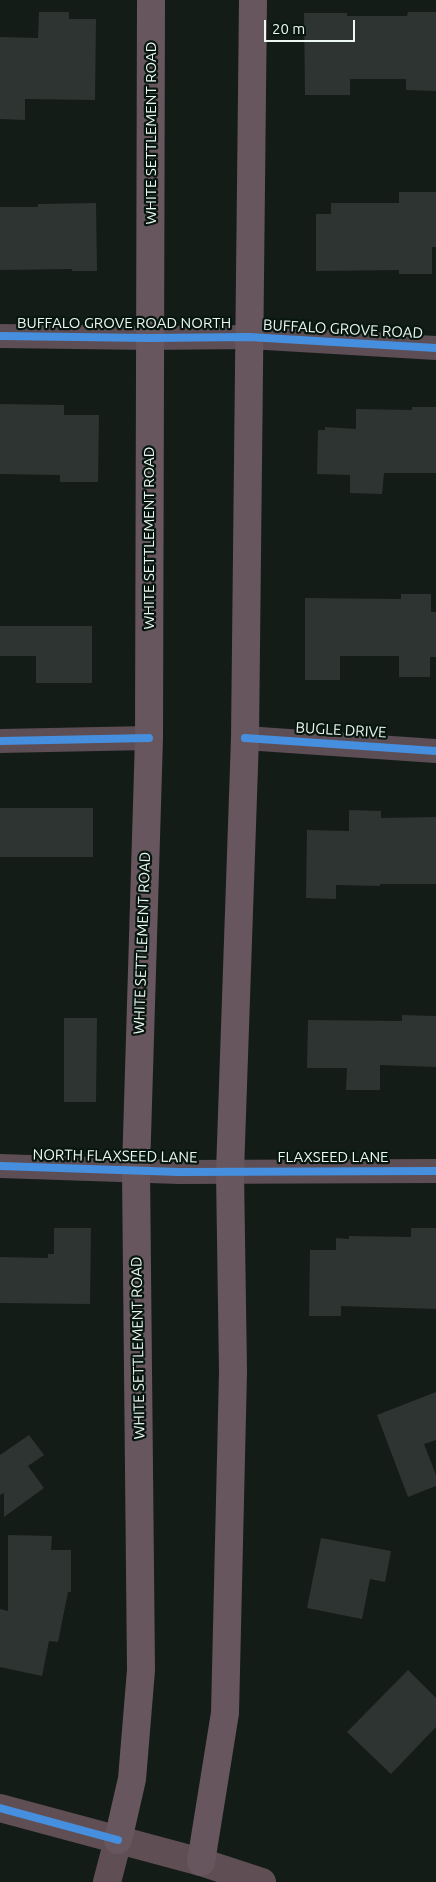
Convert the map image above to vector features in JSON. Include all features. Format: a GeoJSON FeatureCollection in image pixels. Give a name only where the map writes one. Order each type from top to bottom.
{"type":"FeatureCollection","features":[{"type":"Feature","properties":{"kind":"main road","name":"WHITE SETTLEMENT ROAD"},"geometry":{"type":"LineString","coordinates":[[107,1882],[132,1780],[141,1670],[136,1170],[149,738],[151,0]]}},
{"type":"Feature","properties":{"kind":"main road"},"geometry":{"type":"LineString","coordinates":[[198,1872],[214,1789],[224,1713],[233,1372],[230,1172],[245,738],[253,0]]}},
{"type":"Feature","properties":{"kind":"main road"},"geometry":{"type":"LineString","coordinates":[[0,1808],[118,1840],[198,1872],[262,1882]]}},
{"type":"Feature","properties":{"kind":"street","name":"BUFFALO GROVE ROAD NORTH"},"geometry":{"type":"LineString","coordinates":[[0,336],[249,337]]}},
{"type":"Feature","properties":{"kind":"street","name":"BUFFALO GROVE ROAD"},"geometry":{"type":"LineString","coordinates":[[249,337],[436,348]]}},
{"type":"Feature","properties":{"kind":"street"},"geometry":{"type":"LineString","coordinates":[[0,740],[149,738]]}},
{"type":"Feature","properties":{"kind":"street","name":"BUGLE DRIVE"},"geometry":{"type":"LineString","coordinates":[[245,738],[436,751]]}},
{"type":"Feature","properties":{"kind":"street","name":"NORTH FLAXSEED LANE"},"geometry":{"type":"LineString","coordinates":[[0,1166],[230,1172]]}},
{"type":"Feature","properties":{"kind":"street","name":"FLAXSEED LANE"},"geometry":{"type":"LineString","coordinates":[[230,1172],[436,1171]]}},
{"type":"Feature","properties":{"kind":"building"},"geometry":{"type":"Polygon","coordinates":[[[39,12],[69,12],[69,19],[96,19],[95,100],[25,99],[25,120],[0,119],[0,37],[38,38],[39,12]]]}},
{"type":"Feature","properties":{"kind":"building"},"geometry":{"type":"Polygon","coordinates":[[[408,12],[436,12],[436,91],[406,90],[406,79],[350,79],[350,95],[305,95],[304,13],[347,13],[347,16],[407,16],[408,12]]]}},
{"type":"Feature","properties":{"kind":"building"},"geometry":{"type":"Polygon","coordinates":[[[399,192],[436,192],[436,247],[432,247],[432,274],[399,274],[399,270],[316,271],[316,214],[331,214],[331,203],[399,203],[399,192]]]}},
{"type":"Feature","properties":{"kind":"building"},"geometry":{"type":"Polygon","coordinates":[[[96,203],[97,271],[72,271],[72,269],[0,270],[0,207],[38,207],[38,204],[96,203]]]}},
{"type":"Feature","properties":{"kind":"building"},"geometry":{"type":"Polygon","coordinates":[[[0,404],[64,405],[64,415],[99,415],[98,482],[60,482],[60,475],[0,474],[0,404]]]}},
{"type":"Feature","properties":{"kind":"building"},"geometry":{"type":"Polygon","coordinates":[[[412,407],[436,407],[436,473],[384,473],[382,494],[350,493],[350,475],[317,474],[318,430],[325,430],[325,427],[356,429],[356,409],[412,410],[412,407]]]}},
{"type":"Feature","properties":{"kind":"building"},"geometry":{"type":"Polygon","coordinates":[[[401,594],[431,594],[431,612],[436,612],[436,657],[430,657],[430,677],[399,677],[399,656],[340,656],[340,680],[305,680],[305,598],[401,599],[401,594]]]}},
{"type":"Feature","properties":{"kind":"building"},"geometry":{"type":"Polygon","coordinates":[[[0,626],[92,626],[92,683],[36,683],[36,656],[0,656],[0,626]]]}},
{"type":"Feature","properties":{"kind":"building"},"geometry":{"type":"Polygon","coordinates":[[[0,808],[93,808],[93,857],[0,857],[0,808]]]}},
{"type":"Feature","properties":{"kind":"building"},"geometry":{"type":"Polygon","coordinates":[[[349,810],[381,811],[381,818],[436,817],[436,884],[336,885],[336,899],[306,898],[307,830],[349,831],[349,810]]]}},
{"type":"Feature","properties":{"kind":"building"},"geometry":{"type":"Polygon","coordinates":[[[402,1015],[436,1016],[436,1067],[380,1065],[380,1090],[346,1090],[347,1068],[307,1068],[308,1020],[402,1021],[402,1015]]]}},
{"type":"Feature","properties":{"kind":"building"},"geometry":{"type":"Polygon","coordinates":[[[64,1018],[97,1018],[96,1102],[64,1102],[64,1018]]]}},
{"type":"Feature","properties":{"kind":"building"},"geometry":{"type":"Polygon","coordinates":[[[54,1228],[91,1228],[90,1304],[0,1303],[0,1257],[48,1258],[48,1254],[54,1254],[54,1228]]]}},
{"type":"Feature","properties":{"kind":"building"},"geometry":{"type":"Polygon","coordinates":[[[411,1228],[436,1228],[436,1309],[341,1306],[341,1316],[309,1316],[310,1250],[336,1250],[336,1238],[349,1239],[349,1236],[411,1237],[411,1228]]]}},
{"type":"Feature","properties":{"kind":"building"},"geometry":{"type":"Polygon","coordinates":[[[436,1392],[436,1440],[424,1444],[436,1475],[436,1486],[408,1497],[377,1415],[436,1392]]]}},
{"type":"Feature","properties":{"kind":"building"},"geometry":{"type":"Polygon","coordinates":[[[29,1435],[44,1455],[28,1466],[44,1488],[4,1517],[4,1493],[0,1495],[0,1455],[29,1435]]]}},
{"type":"Feature","properties":{"kind":"building"},"geometry":{"type":"Polygon","coordinates":[[[8,1535],[52,1536],[51,1550],[71,1550],[71,1592],[68,1592],[58,1642],[49,1641],[42,1676],[0,1667],[0,1609],[8,1611],[8,1535]]]}},
{"type":"Feature","properties":{"kind":"building"},"geometry":{"type":"Polygon","coordinates":[[[321,1538],[391,1551],[385,1582],[370,1579],[362,1619],[307,1608],[321,1538]]]}},
{"type":"Feature","properties":{"kind":"building"},"geometry":{"type":"Polygon","coordinates":[[[408,1670],[436,1698],[436,1727],[391,1774],[347,1732],[408,1670]]]}},
{"type":"Feature","properties":{"kind":"cycle path"},"geometry":{"type":"LineString","coordinates":[[0,336],[249,337],[436,348]]}},
{"type":"Feature","properties":{"kind":"cycle path"},"geometry":{"type":"LineString","coordinates":[[0,741],[149,738]]}},
{"type":"Feature","properties":{"kind":"cycle path"},"geometry":{"type":"LineString","coordinates":[[245,738],[436,751]]}},
{"type":"Feature","properties":{"kind":"cycle path"},"geometry":{"type":"LineString","coordinates":[[0,1166],[179,1172],[436,1171]]}},
{"type":"Feature","properties":{"kind":"cycle path"},"geometry":{"type":"LineString","coordinates":[[0,1808],[118,1840]]}}]}
